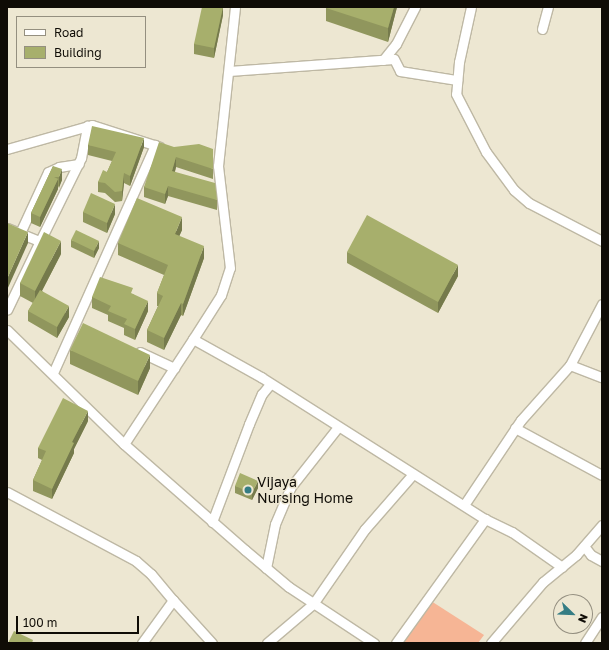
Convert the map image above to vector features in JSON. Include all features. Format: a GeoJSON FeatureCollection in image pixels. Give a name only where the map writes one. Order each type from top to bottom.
{"type":"FeatureCollection","features":[{"type":"Feature","properties":{"kind":"street"},"geometry":{"type":"LineString","coordinates":[[124,444],[175,368],[221,295],[230,268],[218,166],[235,7]]}},
{"type":"Feature","properties":{"kind":"street"},"geometry":{"type":"LineString","coordinates":[[383,60],[396,44],[415,7]]}},
{"type":"Feature","properties":{"kind":"street"},"geometry":{"type":"LineString","coordinates":[[471,7],[457,80],[456,94],[479,140],[514,190],[529,203],[602,241]]}},
{"type":"Feature","properties":{"kind":"street"},"geometry":{"type":"LineString","coordinates":[[542,29],[548,7]]}},
{"type":"Feature","properties":{"kind":"street"},"geometry":{"type":"LineString","coordinates":[[229,71],[394,59],[400,71],[457,80]]}},
{"type":"Feature","properties":{"kind":"street"},"geometry":{"type":"LineString","coordinates":[[7,310],[79,164],[87,126]]}},
{"type":"Feature","properties":{"kind":"street"},"geometry":{"type":"LineString","coordinates":[[7,149],[87,126],[102,127],[171,150]]}},
{"type":"Feature","properties":{"kind":"street"},"geometry":{"type":"LineString","coordinates":[[52,374],[81,324],[155,145]]}},
{"type":"Feature","properties":{"kind":"street"},"geometry":{"type":"LineString","coordinates":[[206,149],[221,146]]}},
{"type":"Feature","properties":{"kind":"street"},"geometry":{"type":"LineString","coordinates":[[20,233],[48,172],[59,167],[79,164]]}},
{"type":"Feature","properties":{"kind":"street"},"geometry":{"type":"LineString","coordinates":[[7,228],[40,241]]}},
{"type":"Feature","properties":{"kind":"street"},"geometry":{"type":"LineString","coordinates":[[464,505],[515,428],[570,365],[599,316],[602,304]]}},
{"type":"Feature","properties":{"kind":"street"},"geometry":{"type":"LineString","coordinates":[[7,330],[124,444],[212,522],[266,568],[313,604],[374,643]]}},
{"type":"Feature","properties":{"kind":"street"},"geometry":{"type":"LineString","coordinates":[[193,339],[270,384],[485,519],[512,532],[562,567]]}},
{"type":"Feature","properties":{"kind":"street"},"geometry":{"type":"LineString","coordinates":[[133,348],[175,368]]}},
{"type":"Feature","properties":{"kind":"street"},"geometry":{"type":"LineString","coordinates":[[570,365],[602,377]]}},
{"type":"Feature","properties":{"kind":"street"},"geometry":{"type":"LineString","coordinates":[[212,522],[249,424],[262,394],[270,384]]}},
{"type":"Feature","properties":{"kind":"street"},"geometry":{"type":"LineString","coordinates":[[266,568],[275,524],[290,488],[338,427]]}},
{"type":"Feature","properties":{"kind":"street"},"geometry":{"type":"LineString","coordinates":[[515,428],[602,475]]}},
{"type":"Feature","properties":{"kind":"street"},"geometry":{"type":"LineString","coordinates":[[267,643],[313,604],[365,529],[413,474]]}},
{"type":"Feature","properties":{"kind":"street"},"geometry":{"type":"LineString","coordinates":[[7,492],[136,561],[151,574],[212,643]]}},
{"type":"Feature","properties":{"kind":"street"},"geometry":{"type":"LineString","coordinates":[[396,643],[485,519]]}},
{"type":"Feature","properties":{"kind":"street"},"geometry":{"type":"LineString","coordinates":[[490,643],[543,582],[562,567],[584,546],[602,525]]}},
{"type":"Feature","properties":{"kind":"street"},"geometry":{"type":"LineString","coordinates":[[584,546],[591,555],[602,561]]}},
{"type":"Feature","properties":{"kind":"street"},"geometry":{"type":"LineString","coordinates":[[142,643],[174,600]]}},
{"type":"Feature","properties":{"kind":"street"},"geometry":{"type":"LineString","coordinates":[[585,643],[602,617]]}},
{"type":"Feature","properties":{"kind":"shaded area"},"geometry":{"type":"Polygon","coordinates":[[[431,601],[484,635],[478,643],[399,643],[431,601]]]}},
{"type":"Feature","properties":{"kind":"building"},"geometry":{"type":"Polygon","coordinates":[[[202,7],[223,7],[214,48],[194,44],[202,7]]]}},
{"type":"Feature","properties":{"kind":"building"},"geometry":{"type":"Polygon","coordinates":[[[326,7],[394,7],[388,28],[326,7]]]}},
{"type":"Feature","properties":{"kind":"building"},"geometry":{"type":"Polygon","coordinates":[[[92,126],[144,138],[130,176],[124,173],[122,191],[115,192],[105,183],[98,182],[103,170],[107,172],[116,152],[88,145],[92,126]]]}},
{"type":"Feature","properties":{"kind":"building"},"geometry":{"type":"Polygon","coordinates":[[[159,142],[174,147],[199,144],[213,149],[213,169],[176,157],[172,171],[215,183],[217,200],[168,186],[165,194],[144,187],[159,142]]]}},
{"type":"Feature","properties":{"kind":"building"},"geometry":{"type":"Polygon","coordinates":[[[53,166],[62,169],[59,177],[54,177],[58,179],[40,217],[31,213],[53,166]]]}},
{"type":"Feature","properties":{"kind":"building"},"geometry":{"type":"Polygon","coordinates":[[[91,193],[115,204],[107,223],[83,212],[91,193]]]}},
{"type":"Feature","properties":{"kind":"building"},"geometry":{"type":"Polygon","coordinates":[[[137,198],[182,217],[175,234],[204,246],[183,304],[181,303],[164,338],[147,330],[163,296],[157,293],[168,265],[118,243],[137,198]]]}},
{"type":"Feature","properties":{"kind":"building"},"geometry":{"type":"Polygon","coordinates":[[[367,215],[458,265],[438,302],[347,252],[367,215]]]}},
{"type":"Feature","properties":{"kind":"building"},"geometry":{"type":"Polygon","coordinates":[[[7,223],[28,232],[7,279],[7,223]]]}},
{"type":"Feature","properties":{"kind":"building"},"geometry":{"type":"Polygon","coordinates":[[[76,230],[99,241],[94,251],[71,240],[76,230]]]}},
{"type":"Feature","properties":{"kind":"building"},"geometry":{"type":"Polygon","coordinates":[[[44,232],[61,241],[35,291],[20,283],[44,232]]]}},
{"type":"Feature","properties":{"kind":"building"},"geometry":{"type":"Polygon","coordinates":[[[100,277],[133,288],[131,293],[148,301],[135,329],[124,324],[127,319],[108,311],[111,306],[92,297],[100,277]]]}},
{"type":"Feature","properties":{"kind":"building"},"geometry":{"type":"Polygon","coordinates":[[[40,290],[69,306],[57,327],[28,311],[40,290]]]}},
{"type":"Feature","properties":{"kind":"building"},"geometry":{"type":"Polygon","coordinates":[[[83,323],[150,355],[138,381],[70,350],[83,323]]]}},
{"type":"Feature","properties":{"kind":"building"},"geometry":{"type":"Polygon","coordinates":[[[63,398],[88,411],[72,442],[74,443],[52,489],[33,480],[46,451],[38,448],[63,398]]]}},
{"type":"Feature","properties":{"kind":"building"},"geometry":{"type":"Polygon","coordinates":[[[240,473],[258,481],[252,493],[235,486],[240,473]]]}},
{"type":"Feature","properties":{"kind":"building"},"geometry":{"type":"Polygon","coordinates":[[[14,631],[33,640],[32,643],[8,643],[14,631]]]}},
{"type":"Feature","properties":{"kind":"place","name":"Vijaya Nursing Home"},"geometry":{"type":"Point","coordinates":[248,490]}}]}
